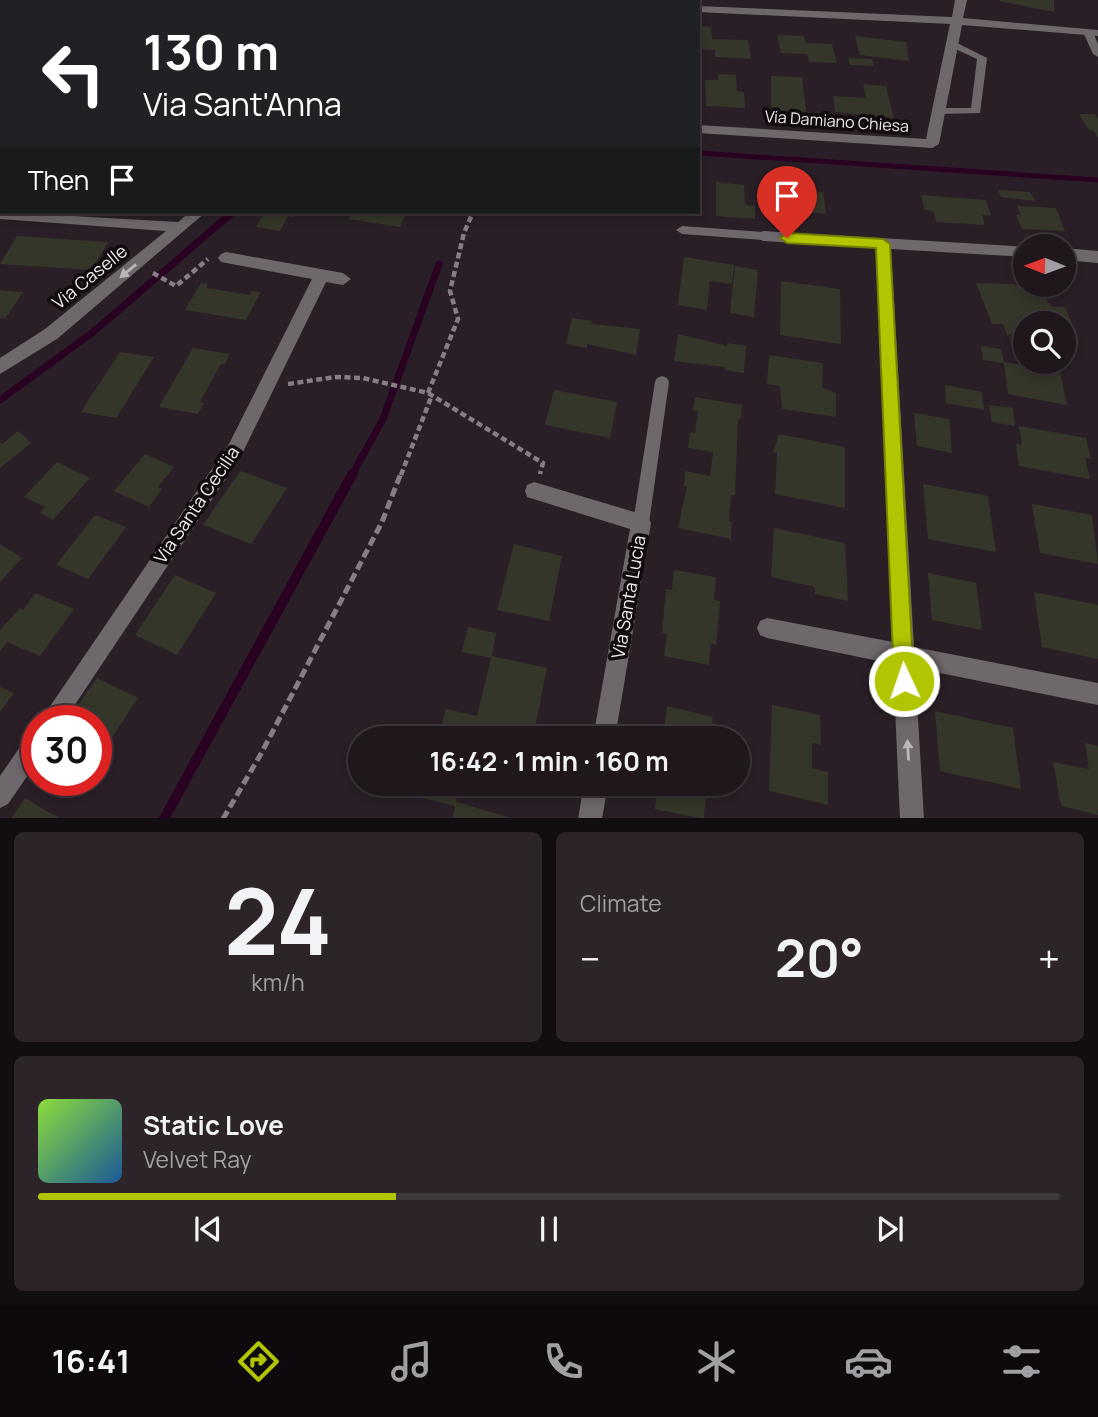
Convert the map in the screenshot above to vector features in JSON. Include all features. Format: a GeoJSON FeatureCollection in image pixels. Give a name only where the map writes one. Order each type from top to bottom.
{"type":"FeatureCollection","features":[{"type":"Feature","properties":{"kind":"street","name":"Via Damiano Chiesa"},"geometry":{"type":"LineString","coordinates":[[700,129],[932,144],[961,0]]}},
{"type":"Feature","properties":{"kind":"street"},"geometry":{"type":"LineString","coordinates":[[700,9],[956,21],[1093,33]]}},
{"type":"Feature","properties":{"kind":"street"},"geometry":{"type":"LineString","coordinates":[[0,214],[181,227]]}},
{"type":"Feature","properties":{"kind":"street","name":"Via Caselle"},"geometry":{"type":"LineString","coordinates":[[0,367],[51,334],[197,214]]}},
{"type":"Feature","properties":{"kind":"street"},"geometry":{"type":"LineString","coordinates":[[763,236],[1013,250]]}},
{"type":"Feature","properties":{"kind":"street"},"geometry":{"type":"LineString","coordinates":[[883,244],[912,818]]}},
{"type":"Feature","properties":{"kind":"street"},"geometry":{"type":"LineString","coordinates":[[1076,255],[1098,257]]}},
{"type":"Feature","properties":{"kind":"street"},"geometry":{"type":"LineString","coordinates":[[226,258],[344,279]]}},
{"type":"Feature","properties":{"kind":"street","name":"Via Santa Cecilia"},"geometry":{"type":"LineString","coordinates":[[62,705],[235,450],[321,276]]}},
{"type":"Feature","properties":{"kind":"street","name":"Via Santa Lucia"},"geometry":{"type":"LineString","coordinates":[[534,491],[641,523],[606,726]]}},
{"type":"Feature","properties":{"kind":"street"},"geometry":{"type":"LineString","coordinates":[[767,628],[1098,694]]}},
{"type":"Feature","properties":{"kind":"street"},"geometry":{"type":"LineString","coordinates":[[0,796],[21,765]]}},
{"type":"Feature","properties":{"kind":"street"},"geometry":{"type":"LineString","coordinates":[[590,818],[594,796]]}},
{"type":"Feature","properties":{"kind":"lane"},"geometry":{"type":"LineString","coordinates":[[1093,33],[1098,54]]}},
{"type":"Feature","properties":{"kind":"lane"},"geometry":{"type":"LineString","coordinates":[[939,111],[976,111],[982,58],[952,44]]}},
{"type":"Feature","properties":{"kind":"lane"},"geometry":{"type":"LineString","coordinates":[[682,230],[763,236]]}},
{"type":"Feature","properties":{"kind":"lane"},"geometry":{"type":"LineString","coordinates":[[641,523],[662,382]]}},
{"type":"Feature","properties":{"kind":"path"},"geometry":{"type":"LineString","coordinates":[[223,818],[262,752],[382,522],[458,319],[450,291],[464,233],[472,214]]}},
{"type":"Feature","properties":{"kind":"path"},"geometry":{"type":"LineString","coordinates":[[142,267],[176,286],[204,261],[226,258]]}},
{"type":"Feature","properties":{"kind":"path"},"geometry":{"type":"LineString","coordinates":[[280,386],[335,377],[363,378],[430,394],[543,463],[534,491]]}},
{"type":"Feature","properties":{"kind":"building"},"geometry":{"type":"Polygon","coordinates":[[[1054,0],[1054,12],[1000,1],[1054,0]]]}},
{"type":"Feature","properties":{"kind":"building"},"geometry":{"type":"Polygon","coordinates":[[[700,26],[711,27],[712,39],[748,40],[751,59],[715,57],[715,50],[700,49],[700,26]]]}},
{"type":"Feature","properties":{"kind":"building"},"geometry":{"type":"Polygon","coordinates":[[[777,35],[804,36],[806,43],[832,44],[837,63],[809,62],[807,54],[781,53],[777,35]]]}},
{"type":"Feature","properties":{"kind":"building"},"geometry":{"type":"Polygon","coordinates":[[[855,36],[906,42],[909,61],[860,55],[855,36]]]}},
{"type":"Feature","properties":{"kind":"building"},"geometry":{"type":"Polygon","coordinates":[[[848,58],[872,59],[874,66],[850,65],[848,58]]]}},
{"type":"Feature","properties":{"kind":"building"},"geometry":{"type":"Polygon","coordinates":[[[718,74],[736,75],[737,91],[744,92],[745,108],[706,106],[705,80],[718,80],[718,74]]]}},
{"type":"Feature","properties":{"kind":"building"},"geometry":{"type":"Polygon","coordinates":[[[771,76],[802,77],[806,112],[771,110],[771,76]]]}},
{"type":"Feature","properties":{"kind":"building"},"geometry":{"type":"Polygon","coordinates":[[[863,84],[886,86],[894,118],[835,112],[833,96],[866,98],[863,84]]]}},
{"type":"Feature","properties":{"kind":"building"},"geometry":{"type":"Polygon","coordinates":[[[1079,114],[1095,114],[1098,119],[1098,138],[1094,131],[1089,130],[1079,114]]]}},
{"type":"Feature","properties":{"kind":"building"},"geometry":{"type":"Polygon","coordinates":[[[778,178],[794,178],[795,182],[806,182],[808,191],[823,192],[826,214],[792,211],[790,200],[780,199],[778,178]]]}},
{"type":"Feature","properties":{"kind":"building"},"geometry":{"type":"Polygon","coordinates":[[[716,182],[744,185],[745,205],[755,206],[755,219],[716,216],[716,182]]]}},
{"type":"Feature","properties":{"kind":"building"},"geometry":{"type":"Polygon","coordinates":[[[998,190],[1030,192],[1036,201],[1001,197],[998,190]]]}},
{"type":"Feature","properties":{"kind":"building"},"geometry":{"type":"Polygon","coordinates":[[[921,195],[986,200],[991,215],[982,215],[985,225],[936,222],[933,211],[925,210],[921,195]]]}},
{"type":"Feature","properties":{"kind":"building"},"geometry":{"type":"Polygon","coordinates":[[[1017,206],[1056,208],[1065,231],[1022,229],[1016,215],[1021,215],[1017,206]]]}},
{"type":"Feature","properties":{"kind":"building"},"geometry":{"type":"Polygon","coordinates":[[[264,214],[295,214],[293,217],[288,216],[280,231],[256,227],[264,214]]]}},
{"type":"Feature","properties":{"kind":"building"},"geometry":{"type":"Polygon","coordinates":[[[352,214],[406,214],[400,227],[349,219],[352,214]]]}},
{"type":"Feature","properties":{"kind":"building"},"geometry":{"type":"Polygon","coordinates":[[[17,236],[108,242],[94,266],[103,267],[99,276],[89,276],[92,270],[0,264],[17,236]]]}},
{"type":"Feature","properties":{"kind":"building"},"geometry":{"type":"Polygon","coordinates":[[[684,257],[734,265],[732,284],[710,281],[707,310],[678,305],[684,257]]]}},
{"type":"Feature","properties":{"kind":"building"},"geometry":{"type":"Polygon","coordinates":[[[735,266],[758,270],[754,317],[730,313],[735,266]]]}},
{"type":"Feature","properties":{"kind":"building"},"geometry":{"type":"Polygon","coordinates":[[[781,281],[840,289],[841,344],[780,335],[781,281]]]}},
{"type":"Feature","properties":{"kind":"building"},"geometry":{"type":"Polygon","coordinates":[[[201,283],[208,284],[206,288],[250,295],[252,291],[261,292],[246,320],[185,310],[201,283]]]}},
{"type":"Feature","properties":{"kind":"building"},"geometry":{"type":"Polygon","coordinates":[[[976,283],[1013,284],[1013,298],[1045,298],[1052,307],[1065,307],[1067,311],[1013,311],[1013,335],[1007,335],[1003,324],[992,324],[976,283]]]}},
{"type":"Feature","properties":{"kind":"building"},"geometry":{"type":"Polygon","coordinates":[[[0,290],[23,292],[5,319],[0,318],[0,290]]]}},
{"type":"Feature","properties":{"kind":"building"},"geometry":{"type":"Polygon","coordinates":[[[572,318],[592,321],[591,324],[640,329],[636,355],[587,344],[587,348],[566,344],[572,318]]]}},
{"type":"Feature","properties":{"kind":"building"},"geometry":{"type":"Polygon","coordinates":[[[678,334],[727,346],[727,343],[746,346],[744,373],[725,370],[725,367],[674,361],[678,334]]]}},
{"type":"Feature","properties":{"kind":"building"},"geometry":{"type":"Polygon","coordinates":[[[981,346],[1001,349],[1004,362],[1013,363],[1013,374],[1061,374],[1067,405],[1008,394],[1004,363],[983,360],[981,346]]]}},
{"type":"Feature","properties":{"kind":"building"},"geometry":{"type":"Polygon","coordinates":[[[193,348],[230,354],[225,364],[221,364],[200,402],[204,403],[198,414],[159,407],[193,348]]]}},
{"type":"Feature","properties":{"kind":"building"},"geometry":{"type":"Polygon","coordinates":[[[120,352],[154,357],[116,418],[81,412],[120,352]]]}},
{"type":"Feature","properties":{"kind":"building"},"geometry":{"type":"Polygon","coordinates":[[[769,355],[823,363],[822,388],[836,393],[836,417],[782,409],[780,386],[767,384],[769,355]]]}},
{"type":"Feature","properties":{"kind":"building"},"geometry":{"type":"Polygon","coordinates":[[[945,385],[982,392],[984,410],[946,403],[945,385]]]}},
{"type":"Feature","properties":{"kind":"building"},"geometry":{"type":"Polygon","coordinates":[[[554,390],[617,402],[610,438],[545,425],[554,390]]]}},
{"type":"Feature","properties":{"kind":"building"},"geometry":{"type":"Polygon","coordinates":[[[695,397],[742,405],[741,419],[738,418],[735,495],[731,495],[731,539],[678,528],[687,486],[684,486],[685,471],[710,476],[713,452],[688,448],[690,432],[695,433],[698,411],[693,410],[695,397]]]}},
{"type":"Feature","properties":{"kind":"building"},"geometry":{"type":"Polygon","coordinates":[[[989,405],[1013,408],[1015,426],[992,422],[989,405]]]}},
{"type":"Feature","properties":{"kind":"building"},"geometry":{"type":"Polygon","coordinates":[[[914,413],[949,419],[952,453],[917,446],[914,413]]]}},
{"type":"Feature","properties":{"kind":"building"},"geometry":{"type":"Polygon","coordinates":[[[1019,426],[1086,438],[1091,459],[1085,458],[1090,479],[1019,466],[1016,444],[1022,445],[1019,426]]]}},
{"type":"Feature","properties":{"kind":"building"},"geometry":{"type":"Polygon","coordinates":[[[18,431],[31,443],[0,468],[0,442],[2,444],[18,431]]]}},
{"type":"Feature","properties":{"kind":"building"},"geometry":{"type":"Polygon","coordinates":[[[779,434],[845,447],[845,508],[775,494],[777,453],[773,452],[779,434]]]}},
{"type":"Feature","properties":{"kind":"building"},"geometry":{"type":"Polygon","coordinates":[[[145,454],[174,467],[158,487],[162,489],[149,507],[114,491],[145,454]]]}},
{"type":"Feature","properties":{"kind":"building"},"geometry":{"type":"Polygon","coordinates":[[[57,462],[90,478],[53,520],[40,513],[45,507],[24,497],[57,462]]]}},
{"type":"Feature","properties":{"kind":"building"},"geometry":{"type":"Polygon","coordinates":[[[240,471],[287,488],[251,544],[203,525],[240,471]]]}},
{"type":"Feature","properties":{"kind":"building"},"geometry":{"type":"Polygon","coordinates":[[[923,484],[988,496],[996,552],[928,539],[923,484]]]}},
{"type":"Feature","properties":{"kind":"building"},"geometry":{"type":"Polygon","coordinates":[[[1032,504],[1092,515],[1098,564],[1040,553],[1032,504]]]}},
{"type":"Feature","properties":{"kind":"building"},"geometry":{"type":"Polygon","coordinates":[[[95,515],[126,527],[88,579],[56,565],[95,515]]]}},
{"type":"Feature","properties":{"kind":"building"},"geometry":{"type":"Polygon","coordinates":[[[774,528],[845,543],[848,601],[815,594],[815,587],[771,577],[774,528]]]}},
{"type":"Feature","properties":{"kind":"building"},"geometry":{"type":"Polygon","coordinates":[[[0,544],[22,558],[0,582],[0,544]]]}},
{"type":"Feature","properties":{"kind":"building"},"geometry":{"type":"Polygon","coordinates":[[[514,544],[562,556],[549,621],[497,610],[514,544]]]}},
{"type":"Feature","properties":{"kind":"building"},"geometry":{"type":"Polygon","coordinates":[[[674,570],[716,577],[714,600],[720,601],[716,645],[711,643],[709,665],[664,656],[667,634],[662,633],[666,589],[672,590],[674,570]]]}},
{"type":"Feature","properties":{"kind":"building"},"geometry":{"type":"Polygon","coordinates":[[[928,573],[976,583],[982,630],[932,620],[928,573]]]}},
{"type":"Feature","properties":{"kind":"building"},"geometry":{"type":"Polygon","coordinates":[[[175,575],[216,593],[177,655],[135,635],[175,575]]]}},
{"type":"Feature","properties":{"kind":"building"},"geometry":{"type":"Polygon","coordinates":[[[1034,592],[1098,605],[1098,659],[1042,647],[1034,592]]]}},
{"type":"Feature","properties":{"kind":"building"},"geometry":{"type":"Polygon","coordinates":[[[35,593],[74,609],[40,656],[7,642],[0,652],[0,630],[20,608],[23,610],[35,593]]]}},
{"type":"Feature","properties":{"kind":"building"},"geometry":{"type":"Polygon","coordinates":[[[468,627],[496,633],[492,656],[547,668],[535,726],[441,726],[446,709],[477,716],[491,658],[462,652],[468,627]]]}},
{"type":"Feature","properties":{"kind":"building"},"geometry":{"type":"Polygon","coordinates":[[[97,678],[138,698],[112,738],[112,705],[78,705],[97,678]]]}},
{"type":"Feature","properties":{"kind":"building"},"geometry":{"type":"Polygon","coordinates":[[[0,687],[14,693],[0,712],[0,687]]]}},
{"type":"Feature","properties":{"kind":"building"},"geometry":{"type":"Polygon","coordinates":[[[772,705],[820,715],[821,745],[812,743],[812,768],[828,772],[828,805],[769,791],[772,705]]]}},
{"type":"Feature","properties":{"kind":"building"},"geometry":{"type":"Polygon","coordinates":[[[667,706],[713,717],[712,726],[665,726],[667,706]]]}},
{"type":"Feature","properties":{"kind":"building"},"geometry":{"type":"Polygon","coordinates":[[[935,711],[1013,728],[1021,789],[940,771],[935,711]]]}},
{"type":"Feature","properties":{"kind":"building"},"geometry":{"type":"Polygon","coordinates":[[[1085,743],[1098,746],[1098,815],[1061,806],[1053,762],[1089,769],[1085,743]]]}},
{"type":"Feature","properties":{"kind":"building"},"geometry":{"type":"Polygon","coordinates":[[[423,796],[457,796],[456,802],[512,818],[452,818],[455,806],[423,796]]]}},
{"type":"Feature","properties":{"kind":"building"},"geometry":{"type":"Polygon","coordinates":[[[657,796],[706,796],[704,818],[655,809],[657,796]]]}},
{"type":"Feature","properties":{"kind":"building"},"geometry":{"type":"Polygon","coordinates":[[[25,798],[61,818],[12,818],[25,798]]]}},
{"type":"Feature","properties":{"kind":"waterway"},"geometry":{"type":"LineString","coordinates":[[700,153],[1098,180]]}},
{"type":"Feature","properties":{"kind":"waterway"},"geometry":{"type":"LineString","coordinates":[[0,400],[92,333],[231,214]]}},
{"type":"Feature","properties":{"kind":"waterway"},"geometry":{"type":"LineString","coordinates":[[352,475],[383,419],[439,264]]}},
{"type":"Feature","properties":{"kind":"waterway"},"geometry":{"type":"LineString","coordinates":[[165,818],[353,473]]}},
{"type":"Feature","properties":{"kind":"route"},"geometry":{"type":"LineString","coordinates":[[787,238],[883,244],[904,681]]}}]}
